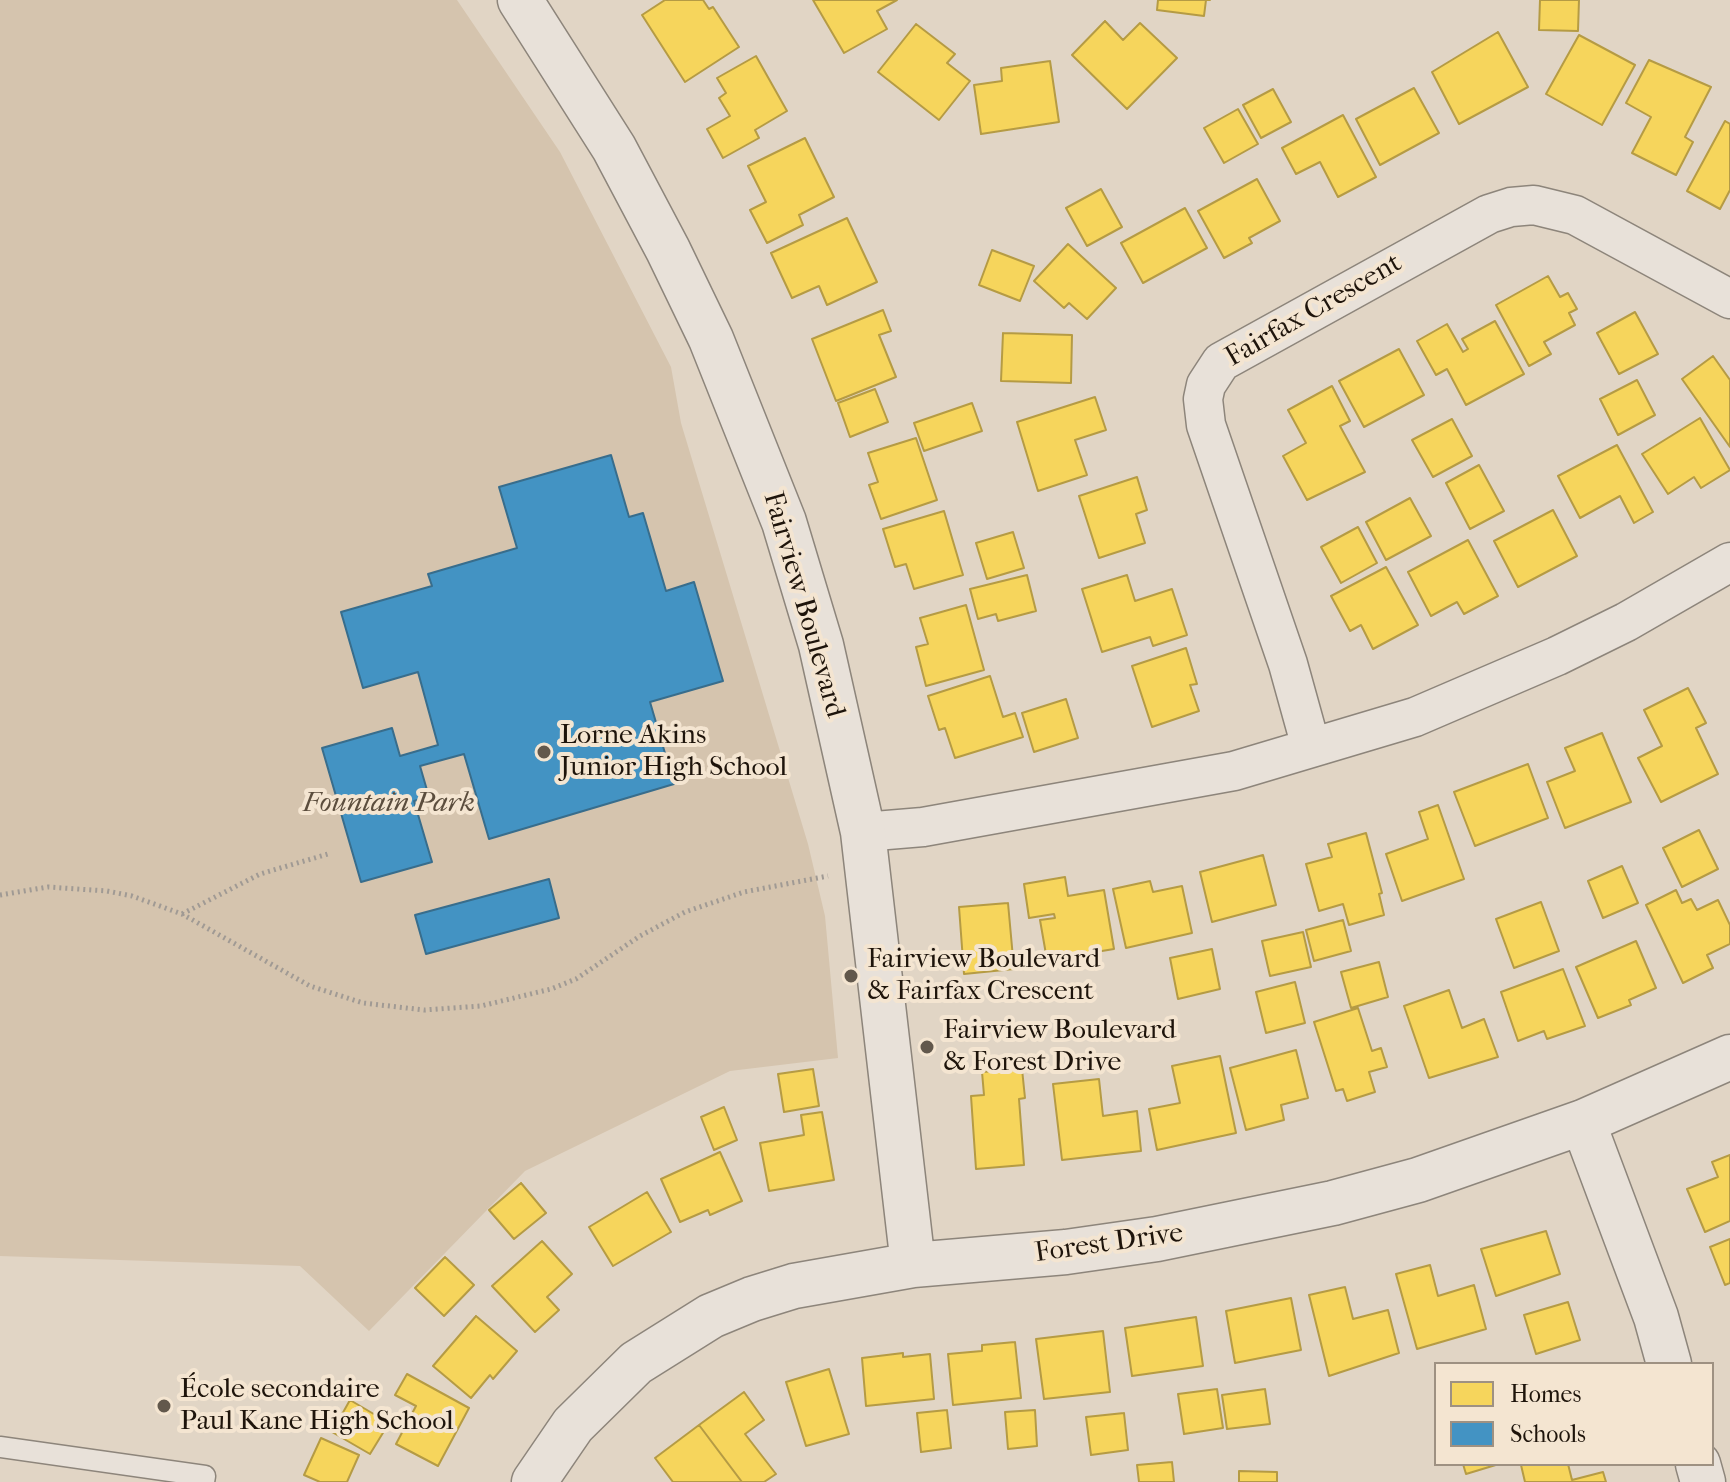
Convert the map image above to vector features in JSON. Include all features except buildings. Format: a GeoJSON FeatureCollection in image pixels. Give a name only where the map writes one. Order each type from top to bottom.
{"type":"FeatureCollection","features":[{"type":"Feature","properties":{"kind":"street","name":"Fairview Boulevard"},"geometry":{"type":"LineString","coordinates":[[520,0],[614,148],[711,339],[788,535],[821,645],[863,832],[913,1265]]}},
{"type":"Feature","properties":{"kind":"street","name":"Fairfax Crescent"},"geometry":{"type":"LineString","coordinates":[[1311,747],[1288,664],[1206,425],[1206,385],[1221,362],[1489,214],[1511,207],[1534,205],[1575,215],[1730,299]]}},
{"type":"Feature","properties":{"kind":"street"},"geometry":{"type":"LineString","coordinates":[[863,832],[923,827],[1234,771],[1415,717],[1487,688],[1626,622],[1730,562]]}},
{"type":"Feature","properties":{"kind":"street","name":"Forest Drive"},"geometry":{"type":"LineString","coordinates":[[534,1482],[573,1425],[603,1393],[672,1338],[711,1316],[794,1286],[913,1265],[1066,1252],[1247,1223],[1418,1180],[1583,1122],[1730,1057]]}},
{"type":"Feature","properties":{"kind":"street"},"geometry":{"type":"LineString","coordinates":[[1583,1122],[1656,1317],[1668,1362]]}},
{"type":"Feature","properties":{"kind":"lane"},"geometry":{"type":"LineString","coordinates":[[0,1447],[205,1476],[204,1482]]}},
{"type":"Feature","properties":{"kind":"path"},"geometry":{"type":"LineString","coordinates":[[182,914],[260,874],[328,854]]}},
{"type":"Feature","properties":{"kind":"path"},"geometry":{"type":"LineString","coordinates":[[0,895],[48,887],[107,891],[182,914],[310,986],[363,1003],[424,1010],[481,1006],[551,989],[576,979],[640,936],[685,912],[744,892],[828,876]]}},
{"type":"Feature","properties":{"kind":"green space","name":"Fountain Park"},"geometry":{"type":"Polygon","coordinates":[[[0,0],[457,0],[560,152],[671,367],[681,423],[808,844],[825,916],[838,1058],[730,1071],[525,1171],[369,1331],[300,1266],[0,1256],[0,0]]]}},
{"type":"Feature","properties":{"kind":"place","name":"Lorne Akins Junior High School"},"geometry":{"type":"Point","coordinates":[544,752]}},
{"type":"Feature","properties":{"kind":"place","name":"Fairview Boulevard & Fairfax Crescent"},"geometry":{"type":"Point","coordinates":[851,976]}},
{"type":"Feature","properties":{"kind":"place","name":"Fairview Boulevard & Forest Drive"},"geometry":{"type":"Point","coordinates":[927,1047]}},
{"type":"Feature","properties":{"kind":"place","name":"École secondaire Paul Kane High School"},"geometry":{"type":"Point","coordinates":[164,1406]}}]}
